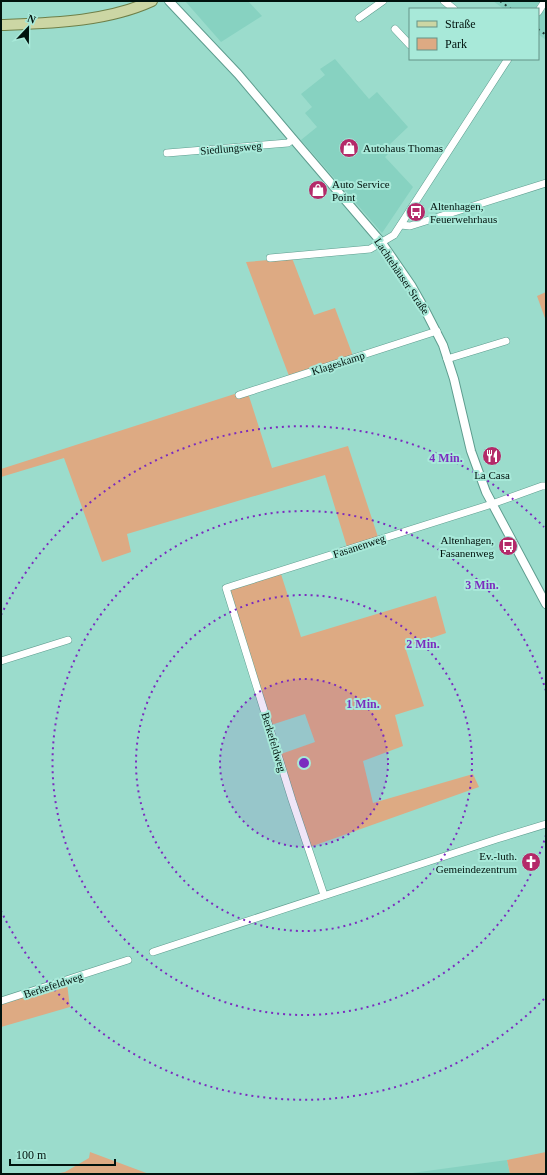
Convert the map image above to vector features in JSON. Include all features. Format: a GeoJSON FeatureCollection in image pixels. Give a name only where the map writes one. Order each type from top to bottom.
{"type":"FeatureCollection","features":[{"type":"Feature","properties":{"kind":"main road"},"geometry":{"type":"LineString","coordinates":[[1,25],[41,23],[94,17],[119,12],[152,1]]}},
{"type":"Feature","properties":{"kind":"street","name":"Lachtehäuser Straße"},"geometry":{"type":"LineString","coordinates":[[170,1],[227,62],[382,243],[411,285],[437,331],[448,359],[471,451],[480,478],[492,504],[546,604]]}},
{"type":"Feature","properties":{"kind":"street"},"geometry":{"type":"LineString","coordinates":[[359,18],[383,1]]}},
{"type":"Feature","properties":{"kind":"street"},"geometry":{"type":"LineString","coordinates":[[444,1],[453,8]]}},
{"type":"Feature","properties":{"kind":"street"},"geometry":{"type":"LineString","coordinates":[[539,10],[545,1]]}},
{"type":"Feature","properties":{"kind":"street"},"geometry":{"type":"LineString","coordinates":[[395,29],[409,44]]}},
{"type":"Feature","properties":{"kind":"street"},"geometry":{"type":"LineString","coordinates":[[270,258],[370,249],[394,235],[402,225],[507,60]]}},
{"type":"Feature","properties":{"kind":"street","name":"Siedlungsweg"},"geometry":{"type":"LineString","coordinates":[[167,153],[288,143],[293,139]]}},
{"type":"Feature","properties":{"kind":"street"},"geometry":{"type":"LineString","coordinates":[[402,225],[410,226],[546,183]]}},
{"type":"Feature","properties":{"kind":"street","name":"Klageskamp"},"geometry":{"type":"LineString","coordinates":[[239,395],[437,331]]}},
{"type":"Feature","properties":{"kind":"street"},"geometry":{"type":"LineString","coordinates":[[448,359],[506,341]]}},
{"type":"Feature","properties":{"kind":"street","name":"Fasanenweg"},"geometry":{"type":"LineString","coordinates":[[226,588],[492,504],[542,486],[546,486]]}},
{"type":"Feature","properties":{"kind":"street","name":"Berkefeldweg"},"geometry":{"type":"LineString","coordinates":[[226,588],[292,800],[324,895]]}},
{"type":"Feature","properties":{"kind":"street"},"geometry":{"type":"LineString","coordinates":[[1,661],[68,640]]}},
{"type":"Feature","properties":{"kind":"street"},"geometry":{"type":"LineString","coordinates":[[153,952],[324,895],[546,824]]}},
{"type":"Feature","properties":{"kind":"street","name":"Berkefeldweg"},"geometry":{"type":"LineString","coordinates":[[1,1001],[128,960]]}},
{"type":"Feature","properties":{"kind":"shaded area"},"geometry":{"type":"Polygon","coordinates":[[[185,1],[248,1],[262,16],[221,42],[185,1]]]}},
{"type":"Feature","properties":{"kind":"shaded area"},"geometry":{"type":"Polygon","coordinates":[[[493,1],[540,1],[537,5],[545,12],[546,10],[546,40],[539,35],[539,8],[503,8],[493,1]]]}},
{"type":"Feature","properties":{"kind":"shaded area","name":"Autohaus Thomas"},"geometry":{"type":"Polygon","coordinates":[[[335,59],[369,99],[377,92],[408,127],[388,146],[392,150],[385,157],[413,187],[382,233],[301,140],[317,127],[305,113],[312,107],[301,94],[325,75],[320,69],[335,59]]]}},
{"type":"Feature","properties":{"kind":"shaded area"},"geometry":{"type":"Polygon","coordinates":[[[507,1160],[510,1174],[405,1174],[507,1160]]]}},
{"type":"Feature","properties":{"kind":"green space"},"geometry":{"type":"Polygon","coordinates":[[[292,258],[314,315],[335,308],[353,356],[289,376],[246,262],[292,258]]]}},
{"type":"Feature","properties":{"kind":"green space"},"geometry":{"type":"Polygon","coordinates":[[[546,292],[546,321],[537,296],[546,292]]]}},
{"type":"Feature","properties":{"kind":"green space"},"geometry":{"type":"Polygon","coordinates":[[[247,390],[272,468],[348,446],[378,537],[347,547],[325,475],[127,534],[131,552],[102,562],[64,458],[1,477],[1,469],[247,390]]]}},
{"type":"Feature","properties":{"kind":"green space"},"geometry":{"type":"Polygon","coordinates":[[[281,574],[301,637],[436,596],[446,633],[405,647],[424,706],[395,715],[403,746],[363,761],[373,803],[473,774],[479,787],[310,847],[281,754],[315,742],[305,714],[271,725],[230,590],[281,574]]]}},
{"type":"Feature","properties":{"kind":"green space"},"geometry":{"type":"Polygon","coordinates":[[[67,984],[70,1007],[1,1027],[1,1004],[67,984]]]}},
{"type":"Feature","properties":{"kind":"green space"},"geometry":{"type":"Polygon","coordinates":[[[90,1152],[149,1174],[54,1174],[65,1172],[89,1158],[90,1152]]]}},
{"type":"Feature","properties":{"kind":"green space"},"geometry":{"type":"Polygon","coordinates":[[[546,1152],[546,1174],[510,1174],[507,1160],[546,1152]]]}},
{"type":"Feature","properties":{"kind":"railway"},"geometry":{"type":"LineString","coordinates":[[500,1],[510,8]]}},
{"type":"Feature","properties":{"kind":"railway"},"geometry":{"type":"LineString","coordinates":[[539,30],[546,35]]}},
{"type":"Feature","properties":{"kind":"place","name":"Autohaus Thomas"},"geometry":{"type":"Point","coordinates":[349,148]}},
{"type":"Feature","properties":{"kind":"place","name":"Auto Service Point"},"geometry":{"type":"Point","coordinates":[318,190]}},
{"type":"Feature","properties":{"kind":"place","name":"Altenhagen, Feuerwehrhaus"},"geometry":{"type":"Point","coordinates":[416,212]}},
{"type":"Feature","properties":{"kind":"place","name":"La Casa"},"geometry":{"type":"Point","coordinates":[492,456]}},
{"type":"Feature","properties":{"kind":"place","name":"Altenhagen, Fasanenweg"},"geometry":{"type":"Point","coordinates":[508,546]}},
{"type":"Feature","properties":{"kind":"place","name":"Ev.-luth. Gemeindezentrum"},"geometry":{"type":"Point","coordinates":[531,862]}}]}
